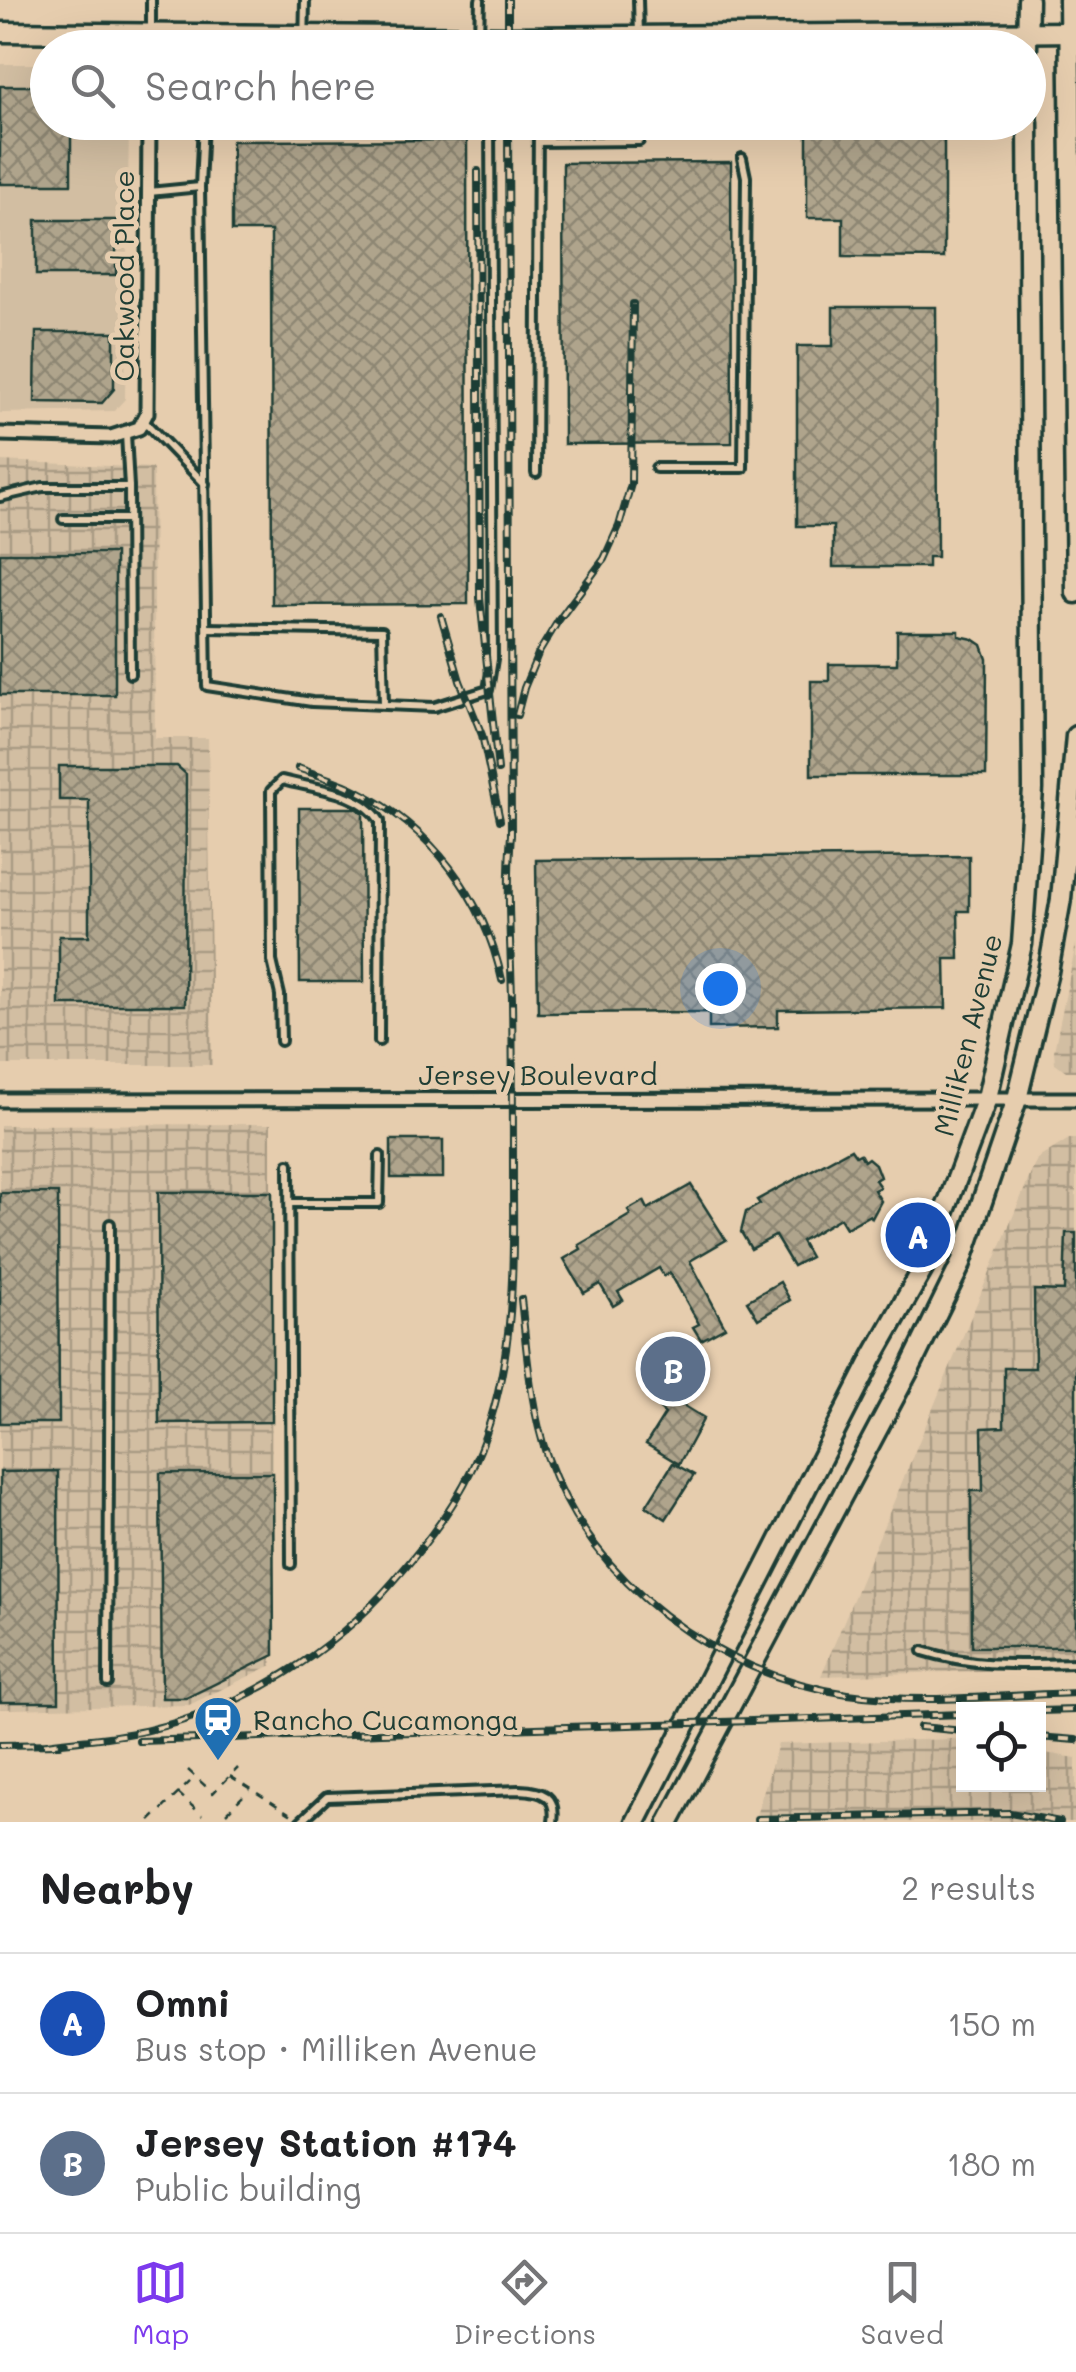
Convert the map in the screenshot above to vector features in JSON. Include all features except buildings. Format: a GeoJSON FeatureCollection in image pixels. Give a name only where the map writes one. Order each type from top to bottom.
{"type":"FeatureCollection","features":[{"type":"Feature","properties":{"kind":"main road"},"geometry":{"type":"LineString","coordinates":[[1028,0],[1028,30]]}},
{"type":"Feature","properties":{"kind":"main road"},"geometry":{"type":"LineString","coordinates":[[1069,0],[1076,592]]}},
{"type":"Feature","properties":{"kind":"main road"},"geometry":{"type":"LineString","coordinates":[[0,32],[30,34]]}},
{"type":"Feature","properties":{"kind":"main road"},"geometry":{"type":"LineString","coordinates":[[1046,36],[1072,32]]}},
{"type":"Feature","properties":{"kind":"main road","name":"Milliken Avenue"},"geometry":{"type":"LineString","coordinates":[[636,1822],[924,1267],[986,1098],[1022,944],[1033,790],[1028,140]]}},
{"type":"Feature","properties":{"kind":"main road"},"geometry":{"type":"LineString","coordinates":[[669,1822],[960,1266],[1017,1099],[1044,990],[1061,899],[1076,736]]}},
{"type":"Feature","properties":{"kind":"street","name":"Oakwood Place"},"geometry":{"type":"LineString","coordinates":[[141,424],[149,395],[149,140]]}},
{"type":"Feature","properties":{"kind":"street"},"geometry":{"type":"LineString","coordinates":[[0,434],[110,437],[126,434],[141,424]]}},
{"type":"Feature","properties":{"kind":"street","name":"Jersey Boulevard"},"geometry":{"type":"LineString","coordinates":[[0,1100],[1076,1099]]}},
{"type":"Feature","properties":{"kind":"lane"},"geometry":{"type":"LineString","coordinates":[[151,30],[152,0]]}},
{"type":"Feature","properties":{"kind":"lane"},"geometry":{"type":"LineString","coordinates":[[304,30],[305,0]]}},
{"type":"Feature","properties":{"kind":"lane"},"geometry":{"type":"LineString","coordinates":[[479,30],[480,0]]}},
{"type":"Feature","properties":{"kind":"lane"},"geometry":{"type":"LineString","coordinates":[[638,0],[638,30]]}},
{"type":"Feature","properties":{"kind":"lane"},"geometry":{"type":"LineString","coordinates":[[202,140],[207,686],[312,702],[434,706],[488,690],[493,659],[490,140]]}},
{"type":"Feature","properties":{"kind":"lane"},"geometry":{"type":"LineString","coordinates":[[536,473],[538,142],[639,140]]}},
{"type":"Feature","properties":{"kind":"lane"},"geometry":{"type":"LineString","coordinates":[[656,468],[743,468],[746,177],[742,158]]}},
{"type":"Feature","properties":{"kind":"lane"},"geometry":{"type":"LineString","coordinates":[[148,192],[200,187]]}},
{"type":"Feature","properties":{"kind":"lane"},"geometry":{"type":"LineString","coordinates":[[141,424],[205,484]]}},
{"type":"Feature","properties":{"kind":"lane"},"geometry":{"type":"LineString","coordinates":[[126,434],[130,674]]}},
{"type":"Feature","properties":{"kind":"lane"},"geometry":{"type":"LineString","coordinates":[[0,497],[43,487],[129,487]]}},
{"type":"Feature","properties":{"kind":"lane"},"geometry":{"type":"LineString","coordinates":[[64,519],[129,518]]}},
{"type":"Feature","properties":{"kind":"lane"},"geometry":{"type":"LineString","coordinates":[[207,628],[382,631],[384,705]]}},
{"type":"Feature","properties":{"kind":"lane"},"geometry":{"type":"LineString","coordinates":[[281,1041],[280,995],[272,962],[271,791],[282,780],[359,800],[373,809],[380,820],[380,1041]]}},
{"type":"Feature","properties":{"kind":"lane"},"geometry":{"type":"LineString","coordinates":[[290,1203],[379,1203],[380,1156]]}},
{"type":"Feature","properties":{"kind":"lane"},"geometry":{"type":"LineString","coordinates":[[289,1164],[291,1564]]}},
{"type":"Feature","properties":{"kind":"lane"},"geometry":{"type":"LineString","coordinates":[[108,1683],[110,1224]]}},
{"type":"Feature","properties":{"kind":"lane"},"geometry":{"type":"LineString","coordinates":[[279,1444],[291,1444]]}},
{"type":"Feature","properties":{"kind":"lane"},"geometry":{"type":"LineString","coordinates":[[924,1650],[960,1662],[981,1664],[1076,1663]]}},
{"type":"Feature","properties":{"kind":"lane"},"geometry":{"type":"LineString","coordinates":[[300,1821],[328,1797],[539,1790],[550,1797],[554,1806],[553,1822]]}},
{"type":"Feature","properties":{"kind":"path"},"geometry":{"type":"LineString","coordinates":[[188,1770],[213,1793],[238,1768]]}},
{"type":"Feature","properties":{"kind":"path"},"geometry":{"type":"LineString","coordinates":[[230,1776],[300,1821]]}},
{"type":"Feature","properties":{"kind":"path"},"geometry":{"type":"LineString","coordinates":[[150,1821],[194,1778]]}},
{"type":"Feature","properties":{"kind":"path"},"geometry":{"type":"LineString","coordinates":[[226,1813],[250,1789]]}},
{"type":"Feature","properties":{"kind":"path"},"geometry":{"type":"LineString","coordinates":[[178,1793],[202,1815]]}},
{"type":"Feature","properties":{"kind":"shaded area"},"geometry":{"type":"Polygon","coordinates":[[[0,64],[30,64],[30,140],[129,140],[125,399],[114,411],[0,413],[0,64]]]}},
{"type":"Feature","properties":{"kind":"shaded area"},"geometry":{"type":"Polygon","coordinates":[[[0,461],[153,468],[155,738],[208,738],[212,1065],[0,1065],[0,461]]]}},
{"type":"Feature","properties":{"kind":"shaded area"},"geometry":{"type":"Polygon","coordinates":[[[1076,944],[1076,1071],[1066,1071],[1055,1063],[1054,1051],[1076,944]]]}},
{"type":"Feature","properties":{"kind":"shaded area"},"geometry":{"type":"Polygon","coordinates":[[[271,1124],[272,1665],[189,1705],[0,1709],[0,1125],[271,1124]]]}},
{"type":"Feature","properties":{"kind":"shaded area"},"geometry":{"type":"Polygon","coordinates":[[[1069,1139],[1076,1139],[1076,1668],[821,1676],[1037,1159],[1069,1139]]]}},
{"type":"Feature","properties":{"kind":"shaded area"},"geometry":{"type":"Polygon","coordinates":[[[956,1739],[956,1792],[1046,1792],[1046,1753],[1076,1758],[1076,1822],[754,1822],[778,1744],[956,1739]]]}},
{"type":"Feature","properties":{"kind":"railway"},"geometry":{"type":"LineString","coordinates":[[508,0],[508,30]]}},
{"type":"Feature","properties":{"kind":"railway"},"geometry":{"type":"LineString","coordinates":[[47,1744],[126,1734],[186,1719],[252,1692],[314,1654],[369,1608],[430,1536],[463,1486],[491,1419],[505,1357],[513,1261],[508,140]]}},
{"type":"Feature","properties":{"kind":"railway"},"geometry":{"type":"LineString","coordinates":[[478,171],[480,598],[498,770]]}},
{"type":"Feature","properties":{"kind":"railway"},"geometry":{"type":"LineString","coordinates":[[517,715],[538,654],[604,559],[631,484],[633,304]]}},
{"type":"Feature","properties":{"kind":"railway"},"geometry":{"type":"LineString","coordinates":[[441,616],[460,681],[482,735],[500,820]]}},
{"type":"Feature","properties":{"kind":"railway"},"geometry":{"type":"LineString","coordinates":[[298,768],[383,805],[431,845],[483,921],[502,980]]}},
{"type":"Feature","properties":{"kind":"railway"},"geometry":{"type":"LineString","coordinates":[[521,1299],[537,1418],[547,1456],[567,1502],[594,1544],[627,1582],[665,1616],[752,1667],[799,1684],[848,1694],[933,1699],[1076,1693]]}},
{"type":"Feature","properties":{"kind":"railway"},"geometry":{"type":"LineString","coordinates":[[1046,1711],[1076,1710]]}},
{"type":"Feature","properties":{"kind":"railway"},"geometry":{"type":"LineString","coordinates":[[139,1741],[956,1714]]}},
{"type":"Feature","properties":{"kind":"railway"},"geometry":{"type":"LineString","coordinates":[[920,1727],[956,1730]]}},
{"type":"Feature","properties":{"kind":"railway"},"geometry":{"type":"LineString","coordinates":[[1046,1738],[1076,1740]]}},
{"type":"Feature","properties":{"kind":"railway"},"geometry":{"type":"LineString","coordinates":[[0,1745],[59,1744]]}},
{"type":"Feature","properties":{"kind":"railway"},"geometry":{"type":"LineString","coordinates":[[757,1819],[1010,1813],[1060,1822]]}},
{"type":"Feature","properties":{"kind":"place","name":"Omni"},"geometry":{"type":"Point","coordinates":[918,1235]}},
{"type":"Feature","properties":{"kind":"place","name":"Jersey Station #174"},"geometry":{"type":"Point","coordinates":[673,1369]}},
{"type":"Feature","properties":{"kind":"place","name":"Rancho Cucamonga"},"geometry":{"type":"Point","coordinates":[218,1762]}}]}
